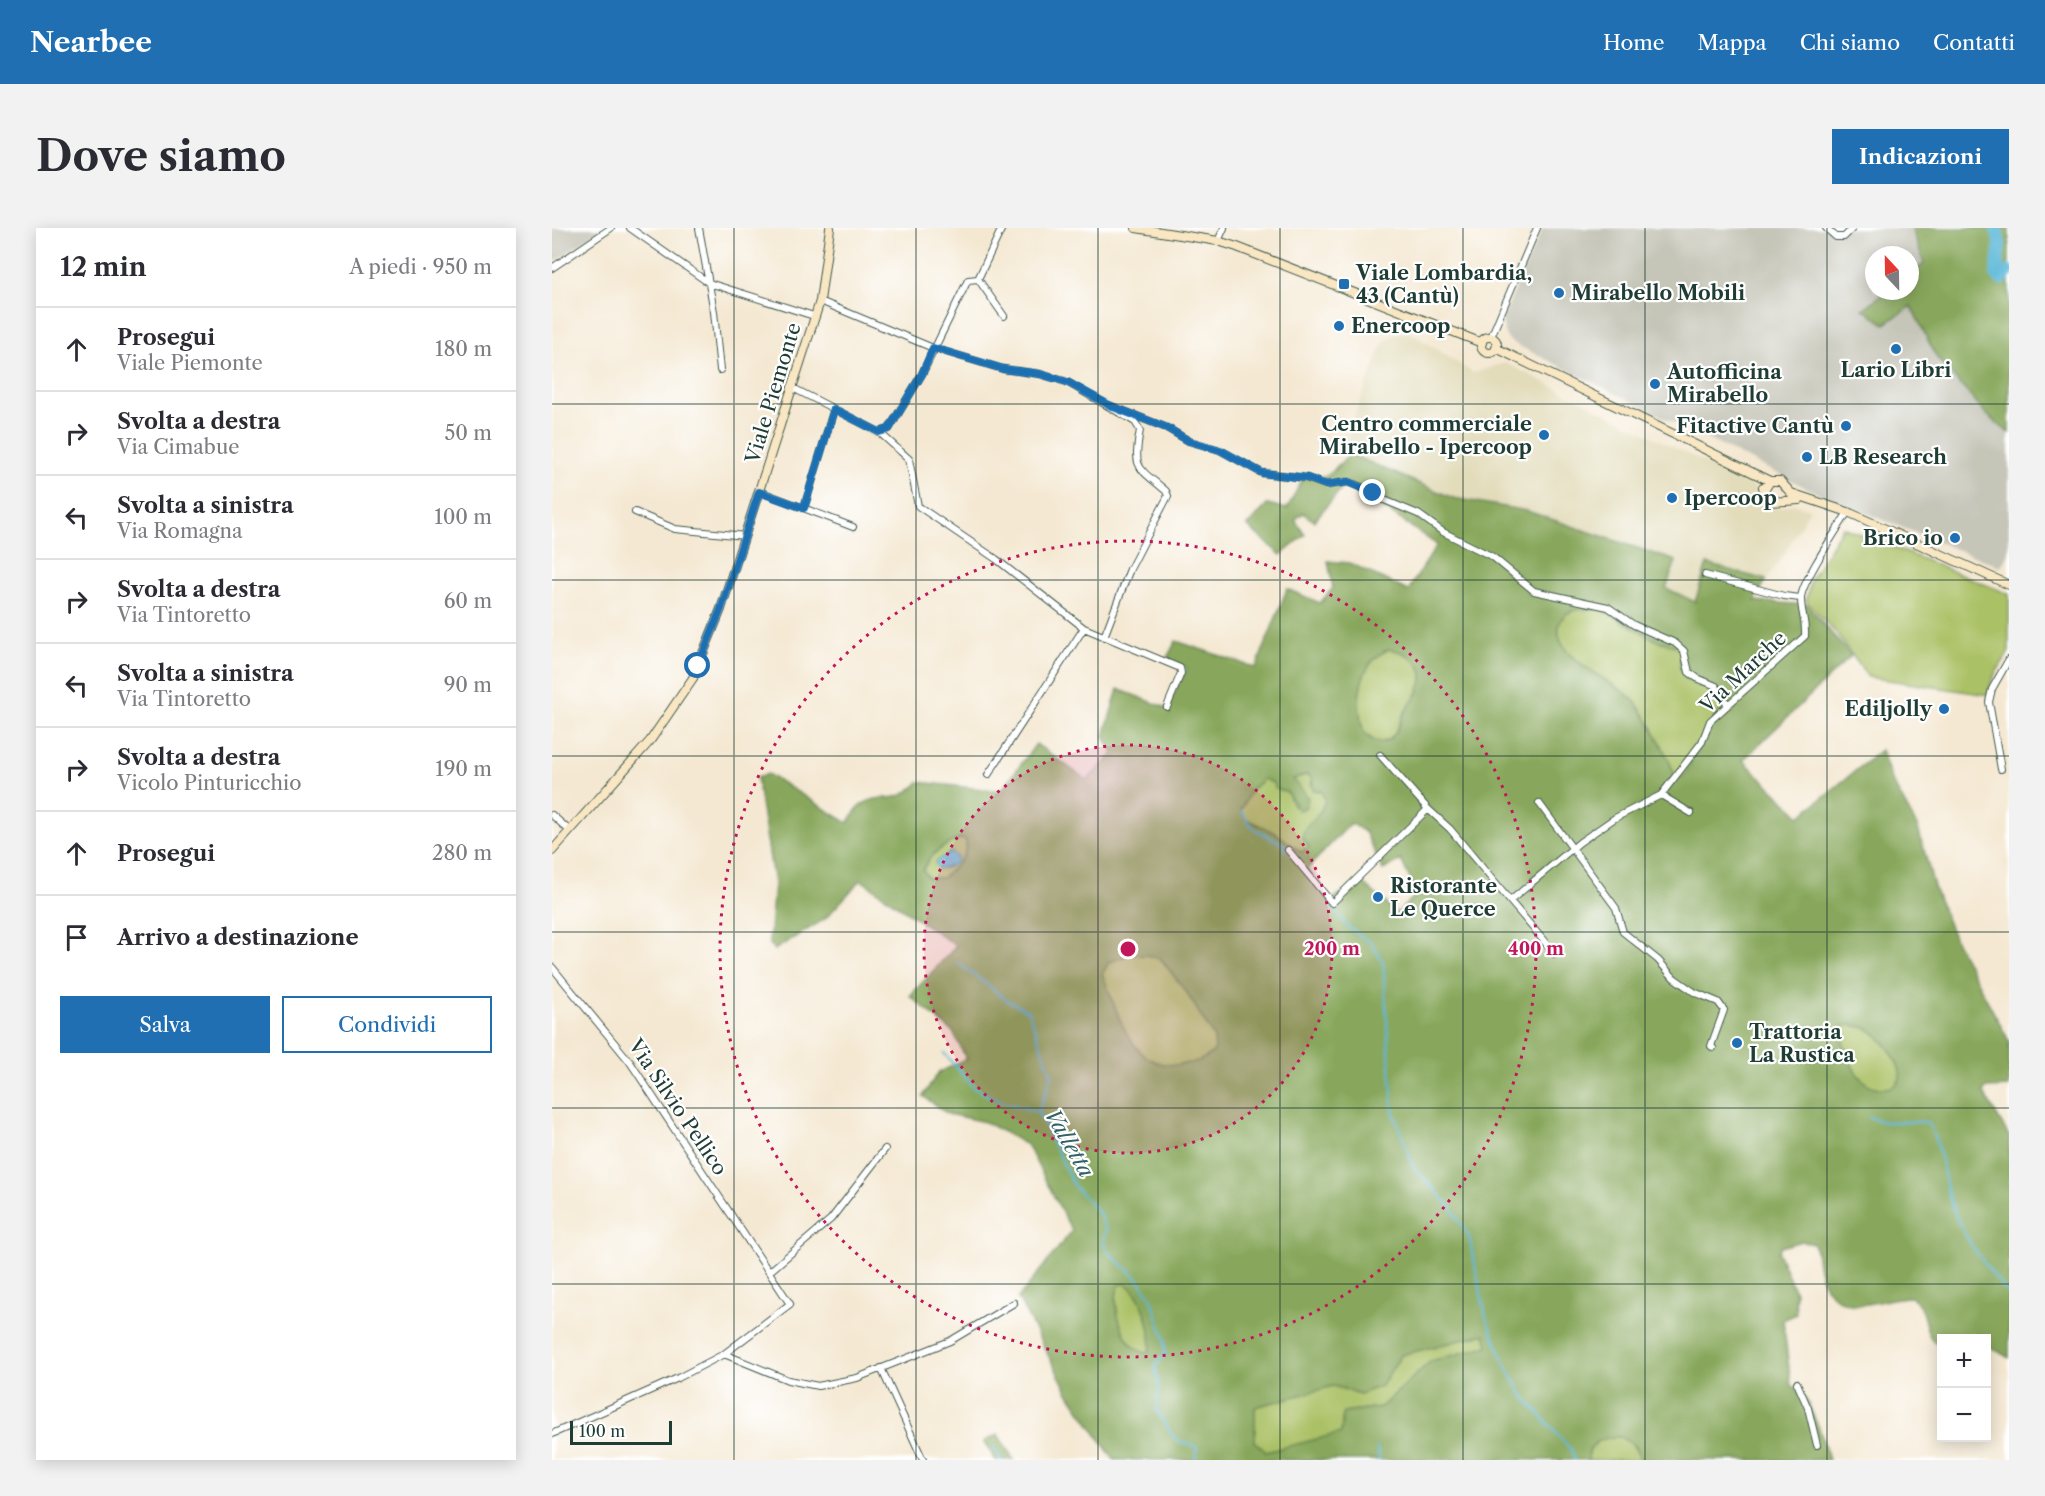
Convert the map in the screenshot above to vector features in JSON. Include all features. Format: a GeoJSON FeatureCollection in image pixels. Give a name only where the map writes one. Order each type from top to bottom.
{"type":"FeatureCollection","features":[{"type":"Feature","properties":{"kind":"main road","name":"Viale Piemonte"},"geometry":{"type":"LineString","coordinates":[[552,851],[650,741],[698,666],[721,609],[819,301],[830,228]]}},
{"type":"Feature","properties":{"kind":"main road"},"geometry":{"type":"LineString","coordinates":[[1136,228],[1218,241],[1482,343]]}},
{"type":"Feature","properties":{"kind":"main road"},"geometry":{"type":"LineString","coordinates":[[1482,343],[1491,337],[1496,341],[1496,348]]}},
{"type":"Feature","properties":{"kind":"main road"},"geometry":{"type":"LineString","coordinates":[[1482,343],[1482,348],[1488,352],[1496,348]]}},
{"type":"Feature","properties":{"kind":"main road"},"geometry":{"type":"LineString","coordinates":[[1496,348],[1770,481],[1780,481],[1786,489],[1807,500],[1848,512],[2009,585]]}},
{"type":"Feature","properties":{"kind":"main road"},"geometry":{"type":"LineString","coordinates":[[1752,472],[1771,502],[1783,499],[1807,500]]}},
{"type":"Feature","properties":{"kind":"main road"},"geometry":{"type":"LineString","coordinates":[[1764,491],[1770,481]]}},
{"type":"Feature","properties":{"kind":"main road"},"geometry":{"type":"LineString","coordinates":[[1783,499],[1786,489]]}},
{"type":"Feature","properties":{"kind":"street"},"geometry":{"type":"LineString","coordinates":[[552,268],[611,228]]}},
{"type":"Feature","properties":{"kind":"street"},"geometry":{"type":"LineString","coordinates":[[630,228],[709,283],[814,316]]}},
{"type":"Feature","properties":{"kind":"street"},"geometry":{"type":"LineString","coordinates":[[699,228],[709,283],[720,370]]}},
{"type":"Feature","properties":{"kind":"street"},"geometry":{"type":"LineString","coordinates":[[978,279],[1002,228]]}},
{"type":"Feature","properties":{"kind":"street"},"geometry":{"type":"LineString","coordinates":[[1218,241],[1224,228]]}},
{"type":"Feature","properties":{"kind":"street"},"geometry":{"type":"LineString","coordinates":[[1491,337],[1537,228]]}},
{"type":"Feature","properties":{"kind":"street"},"geometry":{"type":"LineString","coordinates":[[1826,228],[1836,237],[1844,237],[1852,228]]}},
{"type":"Feature","properties":{"kind":"street"},"geometry":{"type":"LineString","coordinates":[[978,279],[1004,316]]}},
{"type":"Feature","properties":{"kind":"street"},"geometry":{"type":"LineString","coordinates":[[879,432],[889,429],[901,410],[922,374],[968,280],[978,279]]}},
{"type":"Feature","properties":{"kind":"street"},"geometry":{"type":"LineString","coordinates":[[819,301],[933,348],[1003,369],[1040,374],[1067,382],[1135,422],[1140,430],[1135,458],[1137,466],[1166,491],[1168,496],[1130,569],[1104,637]]}},
{"type":"Feature","properties":{"kind":"street"},"geometry":{"type":"LineString","coordinates":[[791,387],[879,432],[909,459],[918,506],[996,559],[1084,628],[1180,668],[1181,673],[1167,707]]}},
{"type":"Feature","properties":{"kind":"street"},"geometry":{"type":"LineString","coordinates":[[1111,406],[1167,428],[1189,441],[1220,450],[1262,473],[1307,478],[1326,485],[1348,482],[1369,490],[1377,497],[1418,514],[1443,532],[1493,557],[1534,591],[1608,607],[1634,625],[1675,643],[1684,651],[1689,672],[1716,686],[1728,705]]}},
{"type":"Feature","properties":{"kind":"street"},"geometry":{"type":"LineString","coordinates":[[804,508],[834,409]]}},
{"type":"Feature","properties":{"kind":"street"},"geometry":{"type":"LineString","coordinates":[[759,492],[853,527]]}},
{"type":"Feature","properties":{"kind":"street"},"geometry":{"type":"LineString","coordinates":[[635,512],[675,529],[745,536]]}},
{"type":"Feature","properties":{"kind":"street"},"geometry":{"type":"LineString","coordinates":[[1705,575],[1784,596],[1800,598],[1806,582],[1848,512]]}},
{"type":"Feature","properties":{"kind":"street","name":"Via Marche"},"geometry":{"type":"LineString","coordinates":[[1510,901],[1615,818],[1661,795],[1702,742],[1710,721],[1805,636],[1806,620],[1800,598]]}},
{"type":"Feature","properties":{"kind":"street"},"geometry":{"type":"LineString","coordinates":[[988,775],[1084,628]]}},
{"type":"Feature","properties":{"kind":"street"},"geometry":{"type":"LineString","coordinates":[[2001,769],[1989,702],[1992,689],[2009,660]]}},
{"type":"Feature","properties":{"kind":"street"},"geometry":{"type":"LineString","coordinates":[[1380,755],[1428,809],[1450,829],[1555,954]]}},
{"type":"Feature","properties":{"kind":"street"},"geometry":{"type":"LineString","coordinates":[[1661,795],[1690,813]]}},
{"type":"Feature","properties":{"kind":"street"},"geometry":{"type":"LineString","coordinates":[[1539,803],[1616,908],[1623,932],[1658,960],[1674,978],[1694,992],[1718,1002],[1724,1010],[1711,1046],[1713,1048]]}},
{"type":"Feature","properties":{"kind":"street"},"geometry":{"type":"LineString","coordinates":[[1288,850],[1332,903],[1428,809]]}},
{"type":"Feature","properties":{"kind":"street"},"geometry":{"type":"LineString","coordinates":[[552,815],[570,831]]}},
{"type":"Feature","properties":{"kind":"street","name":"Via Silvio Pellico"},"geometry":{"type":"LineString","coordinates":[[552,967],[630,1062],[790,1304],[724,1354]]}},
{"type":"Feature","properties":{"kind":"street"},"geometry":{"type":"LineString","coordinates":[[768,1272],[831,1218],[885,1149]]}},
{"type":"Feature","properties":{"kind":"street"},"geometry":{"type":"LineString","coordinates":[[552,1434],[678,1378],[724,1354],[788,1380],[819,1386],[857,1378],[950,1341],[1014,1304]]}},
{"type":"Feature","properties":{"kind":"street"},"geometry":{"type":"LineString","coordinates":[[881,1368],[923,1460]]}},
{"type":"Feature","properties":{"kind":"street"},"geometry":{"type":"LineString","coordinates":[[1797,1383],[1808,1408],[1817,1445]]}},
{"type":"Feature","properties":{"kind":"shaded area"},"geometry":{"type":"Polygon","coordinates":[[[552,228],[602,228],[552,264],[552,228]]]}},
{"type":"Feature","properties":{"kind":"shaded area"},"geometry":{"type":"Polygon","coordinates":[[[1543,228],[1912,228],[1918,246],[1865,246],[1865,300],[1875,300],[1863,309],[1911,306],[1937,358],[1985,413],[2009,433],[2009,552],[2001,567],[1821,495],[1511,342],[1505,335],[1502,319],[1543,228]]]}},
{"type":"Feature","properties":{"kind":"shaded area"},"geometry":{"type":"Polygon","coordinates":[[[1919,249],[1924,264],[1919,268],[1919,249]]]}},
{"type":"Feature","properties":{"kind":"shaded area"},"geometry":{"type":"Polygon","coordinates":[[[1408,331],[1473,373],[1505,363],[1520,370],[1759,490],[1762,500],[1775,509],[1793,504],[1810,509],[1782,558],[1766,580],[1707,564],[1695,602],[1666,588],[1676,562],[1527,511],[1453,498],[1350,454],[1356,448],[1349,438],[1349,429],[1383,344],[1393,335],[1408,331]]]}},
{"type":"Feature","properties":{"kind":"green space"},"geometry":{"type":"Polygon","coordinates":[[[1912,228],[2009,228],[2009,433],[1985,413],[1937,358],[1911,306],[1885,324],[1863,309],[1875,300],[1919,300],[1919,268],[1924,264],[1912,228]]]}},
{"type":"Feature","properties":{"kind":"green space"},"geometry":{"type":"Polygon","coordinates":[[[1350,454],[1453,498],[1527,511],[1676,561],[1666,588],[1695,602],[1707,564],[1766,580],[1755,601],[1807,605],[1851,656],[1743,760],[1800,816],[1881,750],[1893,783],[1918,828],[1935,890],[1955,940],[2009,1041],[2009,1087],[1987,1088],[1983,1092],[2009,1136],[2009,1358],[1991,1347],[1991,1334],[1937,1334],[1937,1344],[1927,1330],[1921,1309],[1911,1297],[1860,1304],[1849,1304],[1838,1300],[1829,1291],[1821,1276],[1814,1244],[1801,1241],[1781,1247],[1778,1252],[1795,1292],[1796,1314],[1783,1320],[1791,1384],[1805,1397],[1819,1428],[1829,1460],[1641,1460],[1634,1445],[1620,1437],[1598,1442],[1591,1449],[1588,1460],[1114,1460],[1069,1394],[1018,1298],[1072,1231],[1027,1145],[985,1122],[948,1114],[923,1096],[938,1073],[966,1059],[953,1032],[910,996],[956,946],[861,880],[825,919],[774,950],[769,942],[774,884],[757,778],[768,774],[848,823],[863,804],[870,800],[903,795],[919,782],[1001,791],[1036,744],[1087,780],[1113,754],[1104,736],[1118,689],[1167,708],[1187,668],[1167,658],[1176,641],[1256,668],[1287,589],[1320,603],[1333,588],[1328,561],[1350,563],[1408,591],[1437,545],[1347,482],[1314,521],[1303,513],[1295,520],[1305,535],[1281,555],[1247,526],[1268,504],[1287,509],[1303,478],[1327,476],[1350,454]],[[1601,609],[1572,611],[1563,617],[1560,622],[1559,635],[1564,647],[1573,657],[1635,702],[1652,728],[1675,775],[1683,778],[1698,745],[1718,718],[1722,706],[1721,698],[1709,689],[1686,678],[1680,666],[1682,648],[1656,640],[1601,609]],[[1389,649],[1370,664],[1361,684],[1359,708],[1363,731],[1377,742],[1384,742],[1396,732],[1404,714],[1418,693],[1422,674],[1416,662],[1404,653],[1389,649]],[[1308,774],[1293,779],[1308,798],[1305,808],[1298,810],[1287,792],[1275,788],[1273,783],[1264,779],[1251,790],[1241,810],[1246,819],[1277,834],[1301,853],[1309,846],[1302,838],[1303,832],[1320,812],[1325,800],[1322,792],[1313,790],[1312,779],[1308,774]],[[1351,823],[1307,869],[1331,900],[1361,881],[1397,913],[1417,894],[1401,860],[1383,870],[1365,832],[1351,823]],[[958,839],[937,851],[926,864],[923,870],[928,878],[942,878],[963,857],[966,840],[958,839]],[[1128,955],[1109,962],[1102,974],[1121,1022],[1138,1049],[1150,1059],[1165,1064],[1187,1063],[1205,1058],[1215,1049],[1214,1037],[1187,993],[1161,959],[1147,955],[1128,955]],[[1843,1026],[1840,1032],[1845,1050],[1859,1077],[1874,1087],[1892,1087],[1898,1083],[1899,1068],[1885,1044],[1864,1027],[1843,1026]],[[1126,1284],[1119,1285],[1118,1314],[1125,1335],[1131,1344],[1147,1353],[1150,1351],[1150,1333],[1146,1314],[1138,1297],[1126,1284]],[[1485,1334],[1401,1355],[1381,1386],[1360,1394],[1333,1386],[1255,1407],[1255,1442],[1266,1452],[1341,1433],[1343,1412],[1381,1407],[1431,1361],[1488,1346],[1485,1334]]]}},
{"type":"Feature","properties":{"kind":"green space"},"geometry":{"type":"Polygon","coordinates":[[[1843,527],[2009,594],[2009,652],[1992,679],[1988,695],[1868,677],[1836,633],[1806,601],[1811,579],[1843,527]]]}},
{"type":"Feature","properties":{"kind":"green space"},"geometry":{"type":"Polygon","coordinates":[[[1601,609],[1656,640],[1683,648],[1696,685],[1709,690],[1721,701],[1721,708],[1698,744],[1683,778],[1675,775],[1652,728],[1635,702],[1573,657],[1564,647],[1559,635],[1560,622],[1563,617],[1572,611],[1601,609]]]}},
{"type":"Feature","properties":{"kind":"green space"},"geometry":{"type":"Polygon","coordinates":[[[1389,649],[1411,657],[1420,667],[1422,681],[1418,693],[1404,713],[1394,734],[1383,742],[1374,741],[1363,731],[1359,696],[1361,684],[1370,664],[1389,649]]]}},
{"type":"Feature","properties":{"kind":"green space"},"geometry":{"type":"Polygon","coordinates":[[[1308,774],[1312,779],[1311,786],[1322,792],[1325,800],[1318,817],[1302,838],[1309,846],[1303,853],[1277,834],[1246,819],[1241,810],[1251,790],[1263,778],[1273,783],[1275,788],[1287,792],[1294,807],[1307,797],[1293,779],[1308,774]]]}},
{"type":"Feature","properties":{"kind":"green space"},"geometry":{"type":"Polygon","coordinates":[[[958,839],[966,840],[965,851],[959,862],[942,878],[928,878],[923,870],[929,859],[958,839]]]}},
{"type":"Feature","properties":{"kind":"green space"},"geometry":{"type":"Polygon","coordinates":[[[1128,955],[1147,955],[1161,959],[1187,993],[1214,1037],[1215,1049],[1209,1055],[1192,1063],[1165,1064],[1150,1059],[1138,1049],[1121,1022],[1102,974],[1109,962],[1128,955]]]}},
{"type":"Feature","properties":{"kind":"green space"},"geometry":{"type":"Polygon","coordinates":[[[1850,1025],[1868,1029],[1885,1044],[1899,1068],[1899,1081],[1896,1085],[1888,1088],[1874,1087],[1859,1077],[1849,1060],[1840,1032],[1843,1026],[1850,1025]]]}},
{"type":"Feature","properties":{"kind":"green space"},"geometry":{"type":"Polygon","coordinates":[[[1126,1284],[1138,1297],[1146,1314],[1151,1342],[1150,1351],[1147,1353],[1131,1344],[1121,1325],[1116,1303],[1117,1293],[1119,1285],[1126,1284]]]}},
{"type":"Feature","properties":{"kind":"green space"},"geometry":{"type":"Polygon","coordinates":[[[1485,1334],[1489,1346],[1431,1362],[1381,1407],[1343,1412],[1342,1433],[1266,1452],[1255,1442],[1255,1407],[1333,1386],[1360,1394],[1381,1386],[1401,1355],[1485,1334]]]}},
{"type":"Feature","properties":{"kind":"green space"},"geometry":{"type":"Polygon","coordinates":[[[998,1435],[1014,1460],[995,1460],[984,1441],[998,1435]]]}},
{"type":"Feature","properties":{"kind":"green space"},"geometry":{"type":"Polygon","coordinates":[[[1609,1437],[1630,1440],[1641,1460],[1588,1460],[1594,1445],[1609,1437]]]}},
{"type":"Feature","properties":{"kind":"water"},"geometry":{"type":"Polygon","coordinates":[[[951,852],[958,859],[957,861],[947,868],[938,868],[935,862],[951,852]]]}},
{"type":"Feature","properties":{"kind":"waterway"},"geometry":{"type":"LineString","coordinates":[[1996,228],[2000,244],[1996,275],[2001,280],[2009,271]]}},
{"type":"Feature","properties":{"kind":"waterway"},"geometry":{"type":"LineString","coordinates":[[1242,811],[1250,824],[1259,832],[1284,845],[1286,851]]}},
{"type":"Feature","properties":{"kind":"waterway"},"geometry":{"type":"LineString","coordinates":[[1332,906],[1347,926],[1371,943],[1383,962],[1393,1111],[1414,1168],[1451,1207],[1469,1237],[1486,1317],[1505,1364],[1521,1393],[1572,1451],[1574,1460]]}},
{"type":"Feature","properties":{"kind":"waterway"},"geometry":{"type":"LineString","coordinates":[[958,963],[1007,1000],[1028,1011],[1052,1076],[1038,1111]]}},
{"type":"Feature","properties":{"kind":"waterway","name":"Valletta"},"geometry":{"type":"LineString","coordinates":[[944,1053],[974,1088],[999,1101],[1038,1112],[1074,1186],[1099,1213],[1106,1230],[1103,1242],[1107,1251],[1137,1278],[1151,1297],[1165,1340],[1165,1355],[1155,1366],[1159,1386],[1157,1411],[1175,1439],[1197,1448],[1195,1460]]}},
{"type":"Feature","properties":{"kind":"waterway"},"geometry":{"type":"LineString","coordinates":[[1869,1117],[1884,1122],[1927,1122],[1936,1142],[1957,1218],[1977,1253],[2009,1295]]}},
{"type":"Feature","properties":{"kind":"waterway"},"geometry":{"type":"LineString","coordinates":[[992,1445],[1001,1460]]}},
{"type":"Feature","properties":{"kind":"waterway"},"geometry":{"type":"LineString","coordinates":[[1377,1448],[1379,1460]]}},
{"type":"Feature","properties":{"kind":"place","name":"Viale Lombardia, 43 (Cantù)"},"geometry":{"type":"Point","coordinates":[1344,284]}},
{"type":"Feature","properties":{"kind":"place","name":"Mirabello Mobili"},"geometry":{"type":"Point","coordinates":[1559,293]}},
{"type":"Feature","properties":{"kind":"place","name":"Enercoop"},"geometry":{"type":"Point","coordinates":[1339,326]}},
{"type":"Feature","properties":{"kind":"place","name":"Lario Libri"},"geometry":{"type":"Point","coordinates":[1896,349]}},
{"type":"Feature","properties":{"kind":"place","name":"Autofficina Mirabello"},"geometry":{"type":"Point","coordinates":[1655,384]}},
{"type":"Feature","properties":{"kind":"place","name":"Fitactive Cantù"},"geometry":{"type":"Point","coordinates":[1846,426]}},
{"type":"Feature","properties":{"kind":"place","name":"Centro commerciale Mirabello - Ipercoop"},"geometry":{"type":"Point","coordinates":[1544,435]}},
{"type":"Feature","properties":{"kind":"place","name":"LB Research"},"geometry":{"type":"Point","coordinates":[1807,457]}},
{"type":"Feature","properties":{"kind":"place","name":"Ipercoop"},"geometry":{"type":"Point","coordinates":[1672,498]}},
{"type":"Feature","properties":{"kind":"place","name":"Brico io"},"geometry":{"type":"Point","coordinates":[1955,538]}},
{"type":"Feature","properties":{"kind":"place","name":"Ediljolly"},"geometry":{"type":"Point","coordinates":[1944,709]}},
{"type":"Feature","properties":{"kind":"place","name":"Ristorante Le Querce"},"geometry":{"type":"Point","coordinates":[1378,897]}},
{"type":"Feature","properties":{"kind":"place","name":"Trattoria La Rustica"},"geometry":{"type":"Point","coordinates":[1737,1043]}},
{"type":"Feature","properties":{"kind":"route"},"geometry":{"type":"LineString","coordinates":[[698,666],[721,609],[759,492],[804,508],[834,409],[879,432],[889,429],[922,374],[933,348],[1003,369],[1040,374],[1067,382],[1111,406],[1167,428],[1189,441],[1220,450],[1262,473],[1307,478],[1326,485],[1348,482],[1373,493]]}}]}
